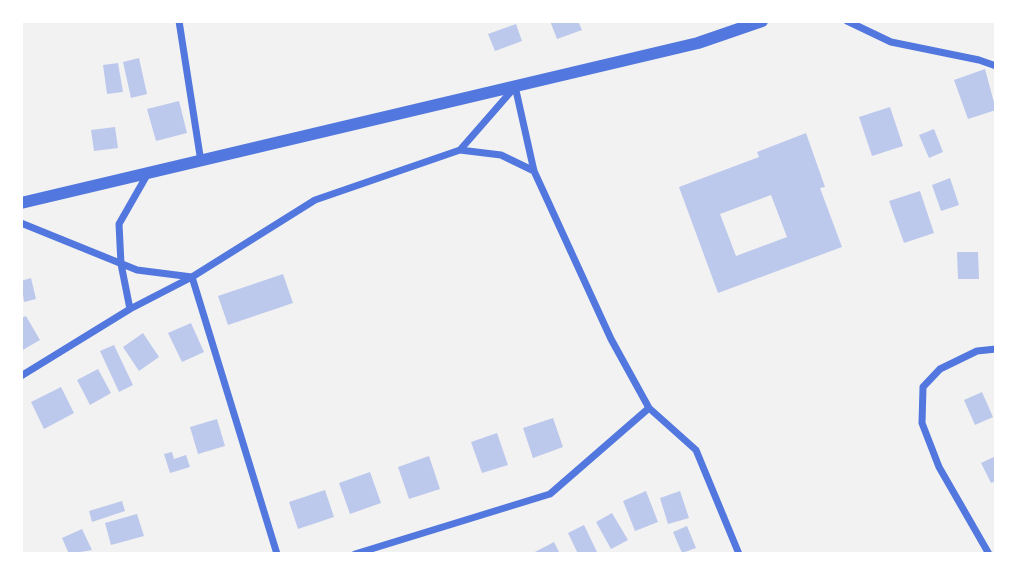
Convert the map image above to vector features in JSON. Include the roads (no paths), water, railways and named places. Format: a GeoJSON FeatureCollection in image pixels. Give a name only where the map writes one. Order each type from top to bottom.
{"type":"FeatureCollection","features":[{"type":"Feature","properties":{"kind":"street"},"geometry":{"type":"LineString","coordinates":[[179,21],[202,162]]}},
{"type":"Feature","properties":{"kind":"street"},"geometry":{"type":"LineString","coordinates":[[21,204],[698,43],[762,21]]}},
{"type":"Feature","properties":{"kind":"street"},"geometry":{"type":"LineString","coordinates":[[847,21],[891,42],[996,66]]}},
{"type":"Feature","properties":{"kind":"street"},"geometry":{"type":"LineString","coordinates":[[460,150],[515,86]]}},
{"type":"Feature","properties":{"kind":"street"},"geometry":{"type":"LineString","coordinates":[[515,86],[534,171],[611,339],[649,408],[696,450],[739,554]]}},
{"type":"Feature","properties":{"kind":"street"},"geometry":{"type":"LineString","coordinates":[[21,376],[130,310],[192,277],[315,200],[460,150],[501,155],[534,171]]}},
{"type":"Feature","properties":{"kind":"street"},"geometry":{"type":"LineString","coordinates":[[130,310],[121,264],[120,224],[147,175]]}},
{"type":"Feature","properties":{"kind":"street"},"geometry":{"type":"LineString","coordinates":[[21,223],[137,270],[192,277]]}},
{"type":"Feature","properties":{"kind":"street"},"geometry":{"type":"LineString","coordinates":[[192,277],[278,554]]}},
{"type":"Feature","properties":{"kind":"street"},"geometry":{"type":"LineString","coordinates":[[989,554],[939,467],[922,423],[923,387],[940,369],[977,351],[996,349]]}},
{"type":"Feature","properties":{"kind":"street"},"geometry":{"type":"LineString","coordinates":[[355,554],[550,494],[649,408]]}}]}
